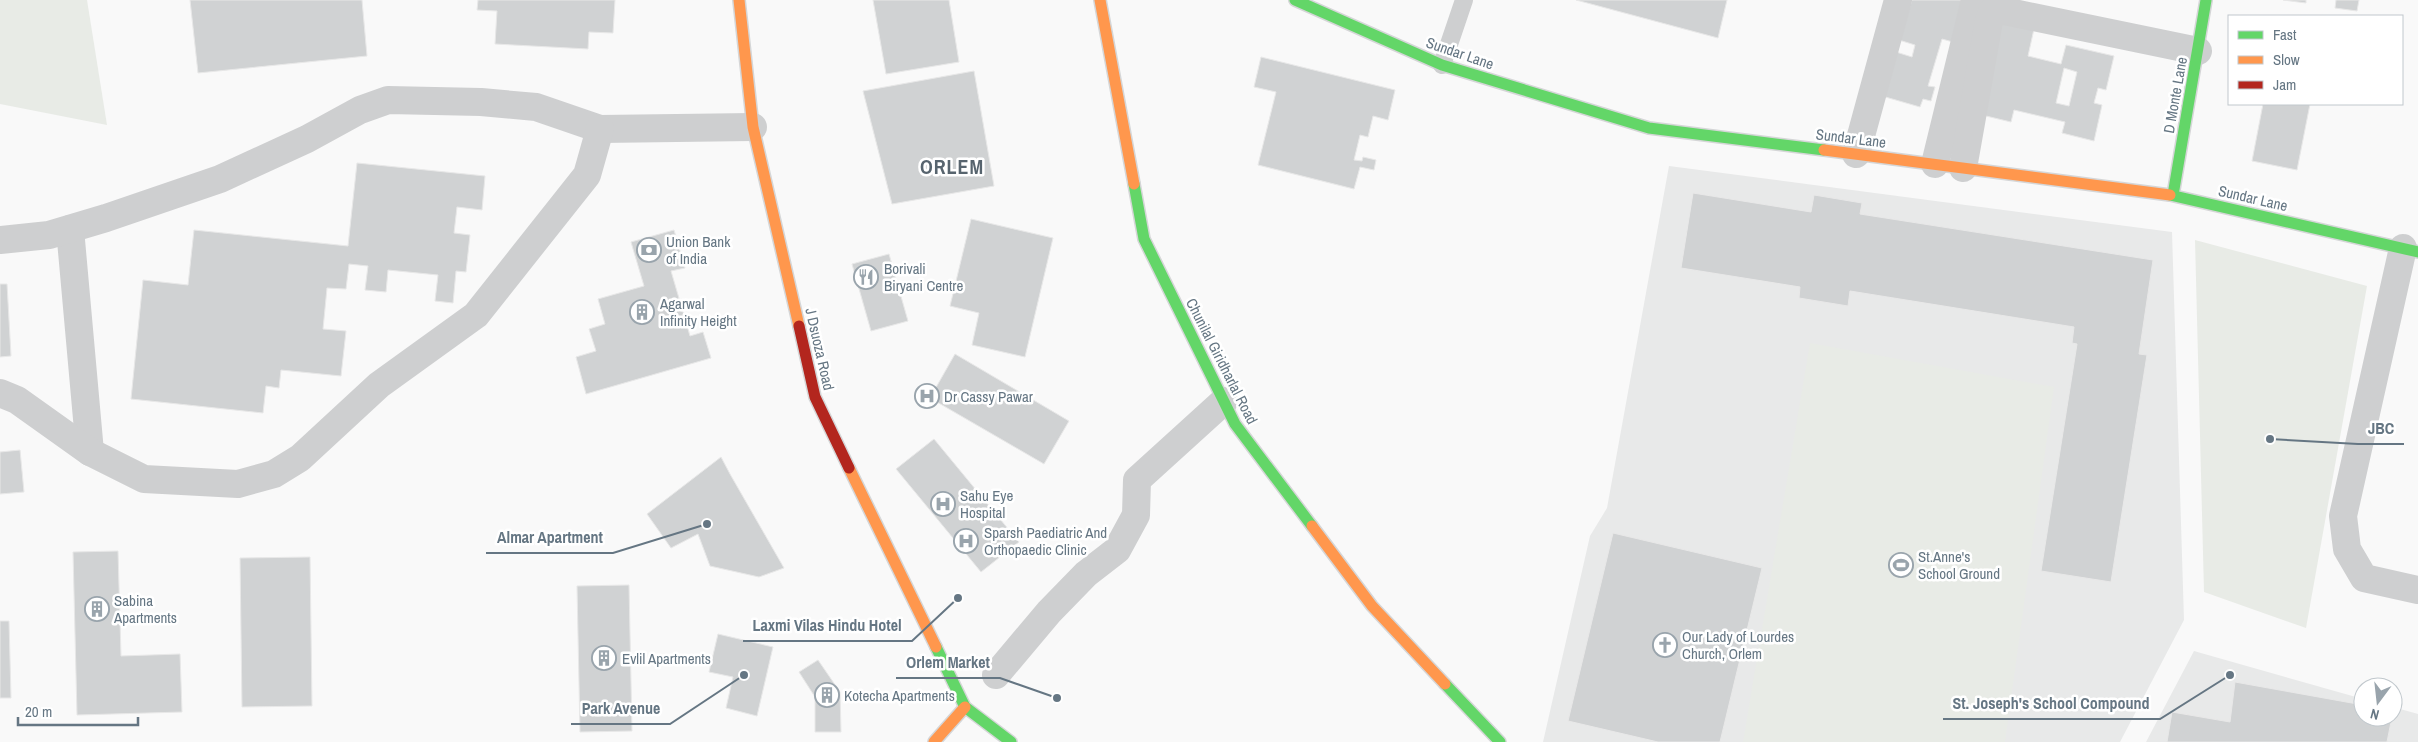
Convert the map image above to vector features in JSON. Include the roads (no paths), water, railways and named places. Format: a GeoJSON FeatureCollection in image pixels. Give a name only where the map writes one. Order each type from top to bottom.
{"type":"FeatureCollection","features":[{"type":"Feature","properties":{"kind":"main road","name":"J Dsuoza Road"},"geometry":{"type":"LineString","coordinates":[[739,0],[753,127],[815,397],[965,707],[1012,742]]}},
{"type":"Feature","properties":{"kind":"main road","name":"Chunilal Giridharlal Road"},"geometry":{"type":"LineString","coordinates":[[1100,0],[1144,239],[1235,424],[1372,606],[1500,742]]}},
{"type":"Feature","properties":{"kind":"main road","name":"Sundar Lane"},"geometry":{"type":"LineString","coordinates":[[1295,0],[1442,65],[1649,128],[2173,195],[2411,250]]}},
{"type":"Feature","properties":{"kind":"main road","name":"D Monte Lane"},"geometry":{"type":"LineString","coordinates":[[2173,195],[2206,0]]}},
{"type":"Feature","properties":{"kind":"main road"},"geometry":{"type":"LineString","coordinates":[[934,742],[965,707]]}},
{"type":"Feature","properties":{"kind":"street"},"geometry":{"type":"LineString","coordinates":[[1856,154],[1898,0]]}},
{"type":"Feature","properties":{"kind":"street"},"geometry":{"type":"LineString","coordinates":[[1935,164],[1975,0]]}},
{"type":"Feature","properties":{"kind":"street"},"geometry":{"type":"LineString","coordinates":[[1963,168],[1988,21],[1992,12],[2004,11],[2198,51]]}},
{"type":"Feature","properties":{"kind":"street"},"geometry":{"type":"LineString","coordinates":[[0,240],[49,235],[220,179],[307,139],[360,110],[388,100],[480,102],[536,107],[600,129],[753,127]]}},
{"type":"Feature","properties":{"kind":"street"},"geometry":{"type":"LineString","coordinates":[[0,393],[17,400],[90,452],[144,479],[178,483],[238,484],[274,474],[300,458],[379,386],[476,315],[587,175],[600,129]]}},
{"type":"Feature","properties":{"kind":"street"},"geometry":{"type":"LineString","coordinates":[[70,228],[90,452]]}},
{"type":"Feature","properties":{"kind":"street"},"geometry":{"type":"LineString","coordinates":[[2411,250],[2343,516],[2348,549],[2364,578],[2418,590]]}},
{"type":"Feature","properties":{"kind":"street"},"geometry":{"type":"LineString","coordinates":[[996,675],[1049,612],[1086,574],[1117,550],[1136,515],[1138,480],[1224,401]]}},
{"type":"Feature","properties":{"kind":"lane"},"geometry":{"type":"LineString","coordinates":[[1442,65],[1464,0]]}},
{"type":"Feature","properties":{"kind":"place","name":"Union Bank of India"},"geometry":{"type":"Point","coordinates":[649,250]}},
{"type":"Feature","properties":{"kind":"place","name":"Borivali Biryani Centre"},"geometry":{"type":"Point","coordinates":[866,277]}},
{"type":"Feature","properties":{"kind":"place","name":"Agarwal Infinity Height"},"geometry":{"type":"Point","coordinates":[642,312]}},
{"type":"Feature","properties":{"kind":"place","name":"Dr Cassy Pawar"},"geometry":{"type":"Point","coordinates":[927,396]}},
{"type":"Feature","properties":{"kind":"place","name":"JBC"},"geometry":{"type":"Point","coordinates":[2270,439]}},
{"type":"Feature","properties":{"kind":"place","name":"Sahu Eye Hospital"},"geometry":{"type":"Point","coordinates":[943,504]}},
{"type":"Feature","properties":{"kind":"place","name":"Almar Apartment"},"geometry":{"type":"Point","coordinates":[707,524]}},
{"type":"Feature","properties":{"kind":"place","name":"Sparsh Paediatric And Orthopaedic Clinic"},"geometry":{"type":"Point","coordinates":[966,541]}},
{"type":"Feature","properties":{"kind":"place","name":"St.Anne's School Ground"},"geometry":{"type":"Point","coordinates":[1901,565]}},
{"type":"Feature","properties":{"kind":"place","name":"Laxmi Vilas Hindu Hotel"},"geometry":{"type":"Point","coordinates":[958,598]}},
{"type":"Feature","properties":{"kind":"place","name":"Sabina Apartments"},"geometry":{"type":"Point","coordinates":[97,609]}},
{"type":"Feature","properties":{"kind":"place","name":"Our Lady of Lourdes Church, Orlem"},"geometry":{"type":"Point","coordinates":[1665,645]}},
{"type":"Feature","properties":{"kind":"place","name":"Evlil Apartments"},"geometry":{"type":"Point","coordinates":[604,658]}},
{"type":"Feature","properties":{"kind":"place","name":"Park Avenue"},"geometry":{"type":"Point","coordinates":[744,675]}},
{"type":"Feature","properties":{"kind":"place","name":"St. Joseph's School Compound"},"geometry":{"type":"Point","coordinates":[2230,675]}},
{"type":"Feature","properties":{"kind":"place","name":"Kotecha Apartments"},"geometry":{"type":"Point","coordinates":[827,695]}},
{"type":"Feature","properties":{"kind":"place","name":"Orlem Market"},"geometry":{"type":"Point","coordinates":[1057,698]}},
{"type":"Feature","properties":{"kind":"district","name":"ORLEM"},"geometry":{"type":"Point","coordinates":[952,166]}}]}
